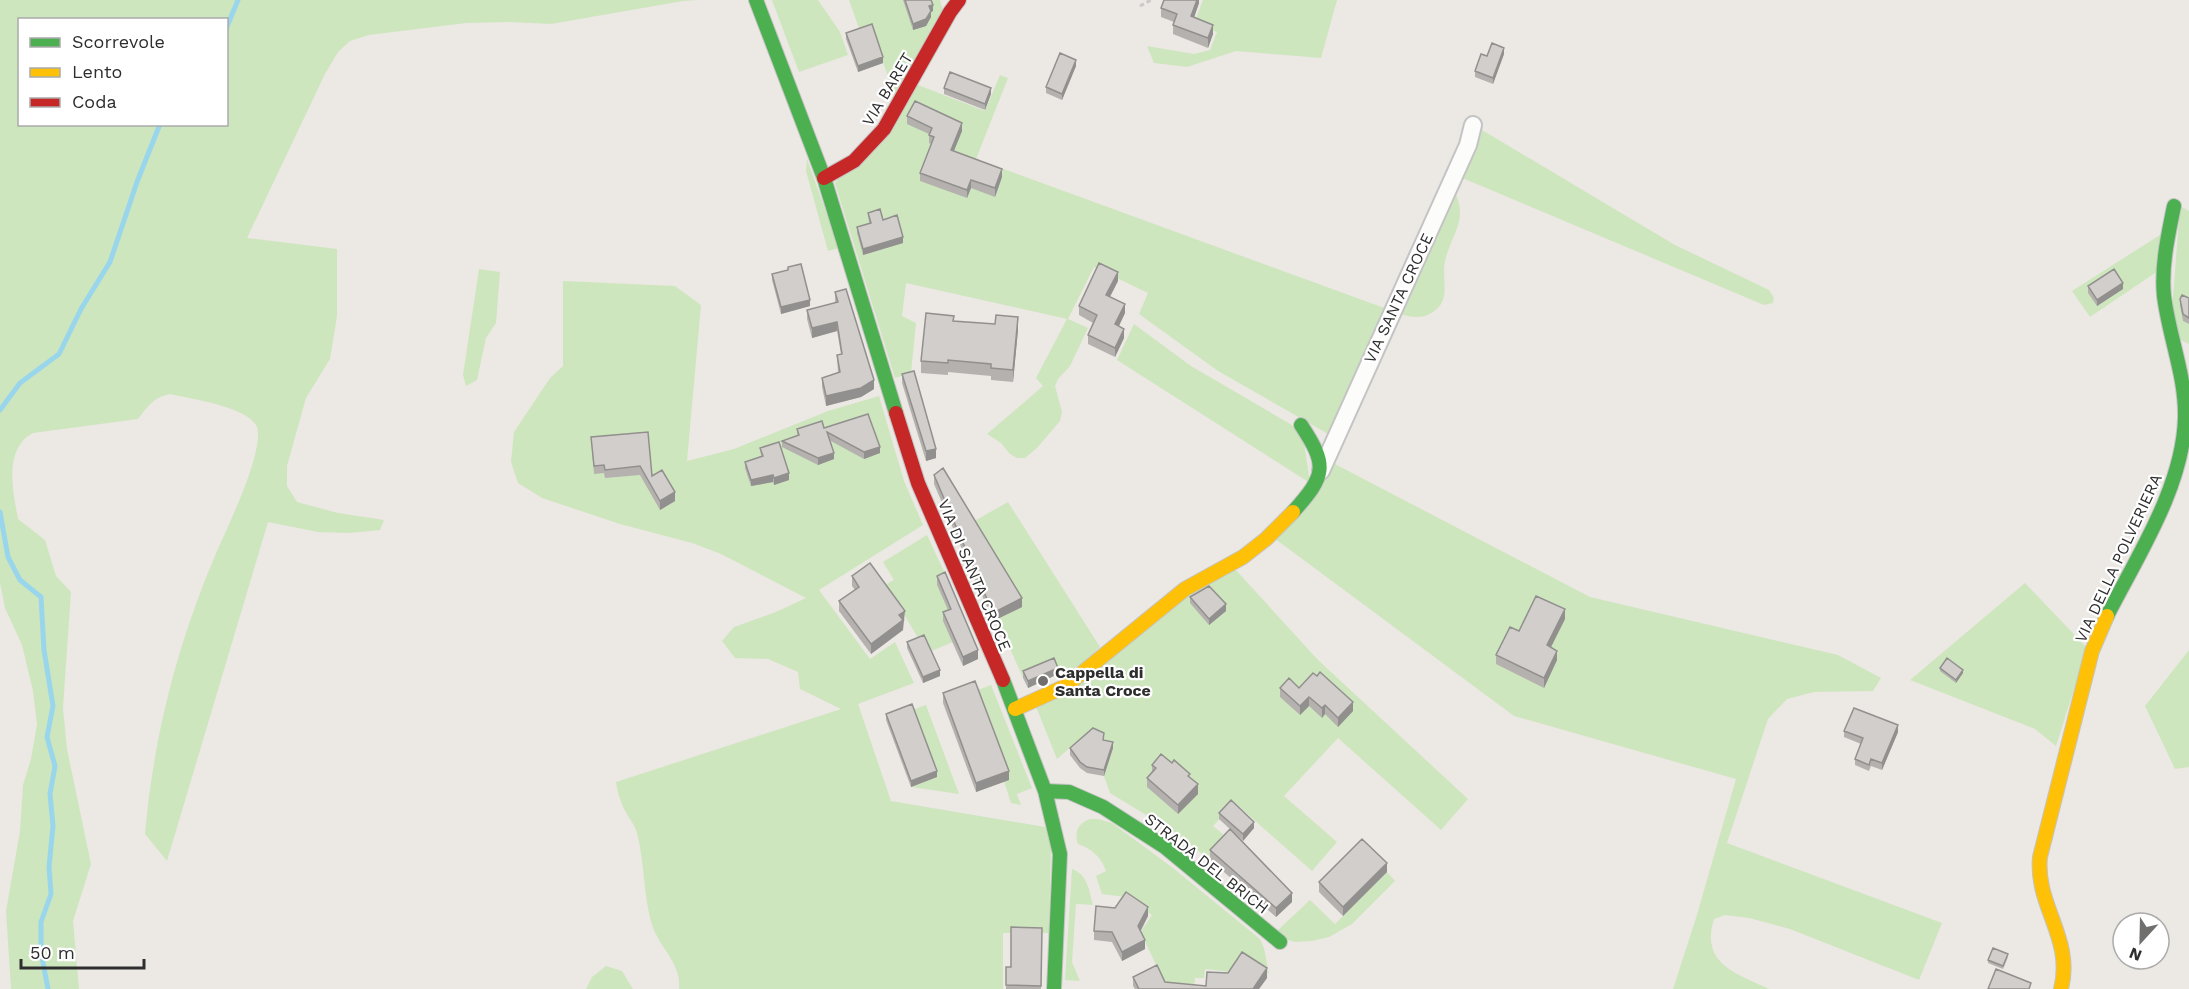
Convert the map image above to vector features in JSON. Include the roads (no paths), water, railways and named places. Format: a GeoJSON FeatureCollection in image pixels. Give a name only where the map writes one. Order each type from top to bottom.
{"type":"FeatureCollection","features":[{"type":"Feature","properties":{"kind":"street","name":"VIA DI SANTA CROCE"},"geometry":{"type":"LineString","coordinates":[[756,0],[824,178],[918,483],[1015,709],[1045,791],[1060,854],[1054,989]]}},
{"type":"Feature","properties":{"kind":"street","name":"VIA BARET"},"geometry":{"type":"LineString","coordinates":[[824,178],[854,161],[884,129],[950,12],[960,0]]}},
{"type":"Feature","properties":{"kind":"street","name":"VIA SANTA CROCE"},"geometry":{"type":"LineString","coordinates":[[1015,709],[1066,686],[1185,589],[1233,564],[1248,553],[1295,510],[1314,485],[1321,471],[1468,145],[1473,124]]}},
{"type":"Feature","properties":{"kind":"street","name":"VIA DELLA POLVERIERA"},"geometry":{"type":"LineString","coordinates":[[2061,989],[2067,971],[2066,958],[2042,887],[2039,866],[2042,844],[2092,651],[2104,621],[2171,489],[2182,440],[2184,393],[2163,285],[2165,250],[2174,206]]}},
{"type":"Feature","properties":{"kind":"street"},"geometry":{"type":"LineString","coordinates":[[1301,425],[1316,448],[1321,471]]}},
{"type":"Feature","properties":{"kind":"street","name":"STRADA DEL BRICH"},"geometry":{"type":"LineString","coordinates":[[1045,791],[1061,790],[1077,794],[1113,813],[1173,854],[1280,942]]}},
{"type":"Feature","properties":{"kind":"waterway"},"geometry":{"type":"LineString","coordinates":[[228,24],[238,0]]}},
{"type":"Feature","properties":{"kind":"waterway"},"geometry":{"type":"LineString","coordinates":[[0,410],[20,383],[59,354],[81,309],[110,262],[137,182],[159,126]]}},
{"type":"Feature","properties":{"kind":"waterway"},"geometry":{"type":"LineString","coordinates":[[0,512],[8,557],[20,580],[41,597],[44,650],[53,706],[47,737],[55,766],[50,794],[53,826],[49,867],[51,894],[41,922],[41,952],[48,989]]}},
{"type":"Feature","properties":{"kind":"place","name":"Cappella di Santa Croce"},"geometry":{"type":"Point","coordinates":[1043,681]}}]}
